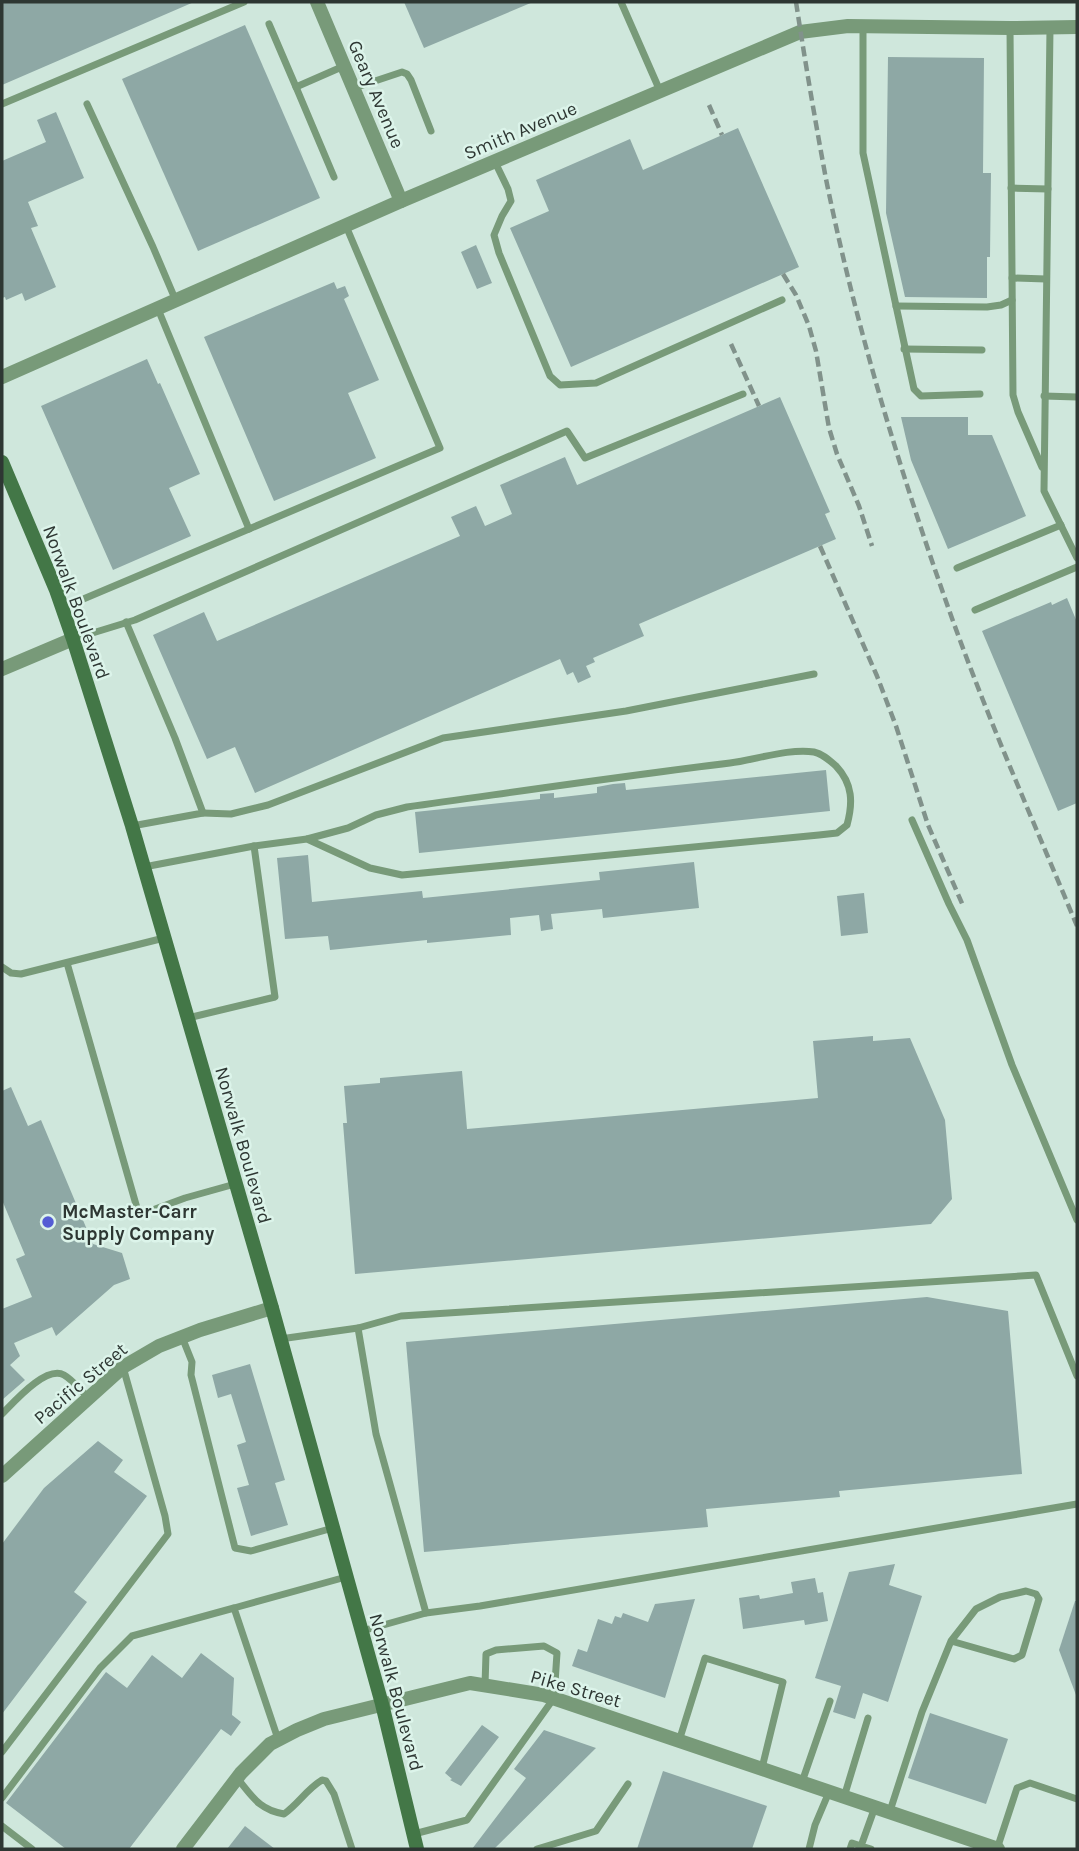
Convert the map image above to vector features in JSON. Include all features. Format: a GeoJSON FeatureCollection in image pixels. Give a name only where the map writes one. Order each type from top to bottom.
{"type":"FeatureCollection","features":[{"type":"Feature","properties":{"kind":"main road","name":"Norwalk Boulevard"},"geometry":{"type":"LineString","coordinates":[[2,462],[74,639],[144,867],[362,1631],[417,1849]]}},
{"type":"Feature","properties":{"kind":"street","name":"Geary Avenue"},"geometry":{"type":"LineString","coordinates":[[317,2],[401,201]]}},
{"type":"Feature","properties":{"kind":"street","name":"Smith Avenue"},"geometry":{"type":"LineString","coordinates":[[2,377],[401,201],[800,32],[848,26],[1077,27]]}},
{"type":"Feature","properties":{"kind":"street"},"geometry":{"type":"LineString","coordinates":[[2,669],[74,639]]}},
{"type":"Feature","properties":{"kind":"street","name":"Pacific Street"},"geometry":{"type":"LineString","coordinates":[[2,1476],[123,1367],[159,1346],[272,1308]]}},
{"type":"Feature","properties":{"kind":"street","name":"Pike Street"},"geometry":{"type":"LineString","coordinates":[[183,1849],[237,1778],[270,1744],[324,1719],[470,1683],[554,1698],[998,1849]]}},
{"type":"Feature","properties":{"kind":"lane"},"geometry":{"type":"LineString","coordinates":[[2,104],[244,2]]}},
{"type":"Feature","properties":{"kind":"lane"},"geometry":{"type":"LineString","coordinates":[[621,2],[660,91]]}},
{"type":"Feature","properties":{"kind":"lane"},"geometry":{"type":"LineString","coordinates":[[269,24],[334,177]]}},
{"type":"Feature","properties":{"kind":"lane"},"geometry":{"type":"LineString","coordinates":[[863,26],[863,153],[911,380],[921,396],[980,394]]}},
{"type":"Feature","properties":{"kind":"lane"},"geometry":{"type":"LineString","coordinates":[[1010,28],[1013,395],[1043,471]]}},
{"type":"Feature","properties":{"kind":"lane"},"geometry":{"type":"LineString","coordinates":[[1050,28],[1044,491],[1077,558]]}},
{"type":"Feature","properties":{"kind":"lane"},"geometry":{"type":"LineString","coordinates":[[296,87],[344,66]]}},
{"type":"Feature","properties":{"kind":"lane"},"geometry":{"type":"LineString","coordinates":[[353,88],[402,72],[407,74],[431,131]]}},
{"type":"Feature","properties":{"kind":"lane"},"geometry":{"type":"LineString","coordinates":[[87,104],[176,301]]}},
{"type":"Feature","properties":{"kind":"lane"},"geometry":{"type":"LineString","coordinates":[[495,161],[511,201],[494,235],[499,253],[550,376],[560,385],[596,383],[782,300]]}},
{"type":"Feature","properties":{"kind":"lane"},"geometry":{"type":"LineString","coordinates":[[1011,188],[1048,189]]}},
{"type":"Feature","properties":{"kind":"lane"},"geometry":{"type":"LineString","coordinates":[[62,608],[440,448],[346,226]]}},
{"type":"Feature","properties":{"kind":"lane"},"geometry":{"type":"LineString","coordinates":[[1012,278],[1046,279]]}},
{"type":"Feature","properties":{"kind":"lane"},"geometry":{"type":"LineString","coordinates":[[896,306],[987,307],[1012,300]]}},
{"type":"Feature","properties":{"kind":"lane"},"geometry":{"type":"LineString","coordinates":[[158,309],[249,528]]}},
{"type":"Feature","properties":{"kind":"lane"},"geometry":{"type":"LineString","coordinates":[[904,349],[982,350]]}},
{"type":"Feature","properties":{"kind":"lane"},"geometry":{"type":"LineString","coordinates":[[74,639],[126,622],[567,431],[585,458],[743,394]]}},
{"type":"Feature","properties":{"kind":"lane"},"geometry":{"type":"LineString","coordinates":[[1044,396],[1077,397]]}},
{"type":"Feature","properties":{"kind":"lane"},"geometry":{"type":"LineString","coordinates":[[957,568],[1060,525]]}},
{"type":"Feature","properties":{"kind":"lane"},"geometry":{"type":"LineString","coordinates":[[975,610],[1077,566]]}},
{"type":"Feature","properties":{"kind":"lane"},"geometry":{"type":"LineString","coordinates":[[126,622],[203,813]]}},
{"type":"Feature","properties":{"kind":"lane"},"geometry":{"type":"LineString","coordinates":[[132,827],[203,813],[232,814],[268,805],[443,738],[626,711],[814,674]]}},
{"type":"Feature","properties":{"kind":"lane"},"geometry":{"type":"LineString","coordinates":[[144,867],[307,839],[407,807],[750,761],[793,752],[815,752],[827,758],[846,777],[851,810],[847,825],[837,833],[402,875],[370,868],[307,839]]}},
{"type":"Feature","properties":{"kind":"lane"},"geometry":{"type":"LineString","coordinates":[[912,820],[967,940],[1012,1065],[1077,1220]]}},
{"type":"Feature","properties":{"kind":"lane"},"geometry":{"type":"LineString","coordinates":[[188,1018],[275,997],[254,846]]}},
{"type":"Feature","properties":{"kind":"lane"},"geometry":{"type":"LineString","coordinates":[[2,967],[12,973],[21,974],[165,938]]}},
{"type":"Feature","properties":{"kind":"lane"},"geometry":{"type":"LineString","coordinates":[[67,963],[139,1215],[235,1184]]}},
{"type":"Feature","properties":{"kind":"lane"},"geometry":{"type":"LineString","coordinates":[[280,1339],[358,1328],[401,1316],[1036,1275],[1077,1376]]}},
{"type":"Feature","properties":{"kind":"lane"},"geometry":{"type":"LineString","coordinates":[[358,1328],[376,1434],[426,1613]]}},
{"type":"Feature","properties":{"kind":"lane"},"geometry":{"type":"LineString","coordinates":[[182,1337],[192,1362],[191,1375],[235,1548],[251,1551],[333,1528]]}},
{"type":"Feature","properties":{"kind":"lane"},"geometry":{"type":"LineString","coordinates":[[2,1752],[168,1534],[123,1367]]}},
{"type":"Feature","properties":{"kind":"lane"},"geometry":{"type":"LineString","coordinates":[[2,1414],[42,1377],[56,1373],[64,1375],[89,1398]]}},
{"type":"Feature","properties":{"kind":"lane"},"geometry":{"type":"LineString","coordinates":[[362,1631],[426,1613],[1077,1504]]}},
{"type":"Feature","properties":{"kind":"lane"},"geometry":{"type":"LineString","coordinates":[[2,1798],[100,1668],[132,1636],[346,1577]]}},
{"type":"Feature","properties":{"kind":"lane"},"geometry":{"type":"LineString","coordinates":[[890,1811],[922,1712],[951,1641],[976,1609],[1000,1597],[1026,1591],[1035,1594],[1039,1599],[1022,1655],[1014,1659],[951,1641]]}},
{"type":"Feature","properties":{"kind":"lane"},"geometry":{"type":"LineString","coordinates":[[234,1608],[278,1740]]}},
{"type":"Feature","properties":{"kind":"lane"},"geometry":{"type":"LineString","coordinates":[[414,1834],[467,1820],[554,1698],[557,1653],[544,1646],[496,1650],[486,1654],[485,1686]]}},
{"type":"Feature","properties":{"kind":"lane"},"geometry":{"type":"LineString","coordinates":[[679,1741],[705,1658],[783,1682],[762,1769]]}},
{"type":"Feature","properties":{"kind":"lane"},"geometry":{"type":"LineString","coordinates":[[802,1783],[830,1701]]}},
{"type":"Feature","properties":{"kind":"lane"},"geometry":{"type":"LineString","coordinates":[[844,1798],[868,1717]]}},
{"type":"Feature","properties":{"kind":"lane"},"geometry":{"type":"LineString","coordinates":[[237,1778],[260,1805],[270,1812],[284,1814],[313,1786],[322,1780],[326,1781],[334,1794],[352,1849]]}},
{"type":"Feature","properties":{"kind":"lane"},"geometry":{"type":"LineString","coordinates":[[998,1849],[1017,1788],[1030,1783],[1077,1799]]}},
{"type":"Feature","properties":{"kind":"lane"},"geometry":{"type":"LineString","coordinates":[[537,1849],[596,1831],[628,1784]]}},
{"type":"Feature","properties":{"kind":"lane"},"geometry":{"type":"LineString","coordinates":[[809,1849],[815,1825],[829,1792]]}},
{"type":"Feature","properties":{"kind":"lane"},"geometry":{"type":"LineString","coordinates":[[861,1846],[875,1807]]}},
{"type":"Feature","properties":{"kind":"lane"},"geometry":{"type":"LineString","coordinates":[[2,1826],[33,1849]]}},
{"type":"Feature","properties":{"kind":"lane"},"geometry":{"type":"LineString","coordinates":[[850,1849],[852,1843],[871,1849]]}},
{"type":"Feature","properties":{"kind":"building"},"geometry":{"type":"Polygon","coordinates":[[[2,2],[194,2],[2,85],[2,2]]]}},
{"type":"Feature","properties":{"kind":"building"},"geometry":{"type":"Polygon","coordinates":[[[404,2],[533,2],[424,48],[404,2]]]}},
{"type":"Feature","properties":{"kind":"building"},"geometry":{"type":"Polygon","coordinates":[[[245,25],[320,198],[198,251],[122,79],[245,25]]]}},
{"type":"Feature","properties":{"kind":"building"},"geometry":{"type":"Polygon","coordinates":[[[888,57],[984,58],[983,173],[991,173],[987,298],[905,297],[886,213],[888,57]]]}},
{"type":"Feature","properties":{"kind":"building"},"geometry":{"type":"Polygon","coordinates":[[[56,112],[84,178],[28,202],[38,226],[31,228],[56,287],[25,301],[22,293],[6,300],[5,297],[2,298],[2,161],[46,142],[37,120],[56,112]]]}},
{"type":"Feature","properties":{"kind":"building"},"geometry":{"type":"Polygon","coordinates":[[[738,128],[799,267],[571,367],[510,228],[549,211],[536,180],[630,139],[643,170],[738,128]]]}},
{"type":"Feature","properties":{"kind":"building"},"geometry":{"type":"Polygon","coordinates":[[[476,245],[492,283],[477,289],[461,252],[476,245]]]}},
{"type":"Feature","properties":{"kind":"building"},"geometry":{"type":"Polygon","coordinates":[[[334,282],[337,289],[345,286],[349,296],[344,299],[379,380],[348,393],[376,458],[274,501],[204,337],[334,282]]]}},
{"type":"Feature","properties":{"kind":"building"},"geometry":{"type":"Polygon","coordinates":[[[147,359],[200,474],[169,488],[191,536],[113,570],[41,406],[147,359]]]}},
{"type":"Feature","properties":{"kind":"building"},"geometry":{"type":"Polygon","coordinates":[[[780,397],[830,512],[825,514],[836,539],[639,624],[644,636],[593,658],[595,662],[586,666],[591,677],[578,683],[573,672],[567,675],[560,659],[255,793],[235,747],[207,759],[153,635],[204,612],[217,641],[460,536],[451,517],[476,506],[485,526],[512,514],[500,485],[565,457],[577,485],[780,397]]]}},
{"type":"Feature","properties":{"kind":"building"},"geometry":{"type":"Polygon","coordinates":[[[901,417],[968,417],[968,435],[992,435],[1026,516],[948,549],[911,460],[901,417]]]}},
{"type":"Feature","properties":{"kind":"building"},"geometry":{"type":"Polygon","coordinates":[[[1067,598],[1077,622],[1077,803],[1058,811],[982,631],[1067,598]]]}},
{"type":"Feature","properties":{"kind":"building"},"geometry":{"type":"Polygon","coordinates":[[[826,770],[830,811],[419,853],[415,812],[540,799],[540,794],[554,793],[554,798],[597,793],[597,787],[613,784],[625,783],[626,790],[826,770]]]}},
{"type":"Feature","properties":{"kind":"building"},"geometry":{"type":"Polygon","coordinates":[[[308,855],[312,902],[422,891],[423,898],[600,880],[599,872],[694,862],[699,908],[603,918],[602,909],[551,914],[553,929],[541,931],[539,915],[510,918],[511,935],[330,950],[328,936],[285,939],[277,858],[308,855]]]}},
{"type":"Feature","properties":{"kind":"building"},"geometry":{"type":"Polygon","coordinates":[[[864,893],[868,933],[841,936],[837,896],[864,893]]]}},
{"type":"Feature","properties":{"kind":"building"},"geometry":{"type":"Polygon","coordinates":[[[873,1036],[873,1041],[910,1038],[945,1120],[952,1199],[931,1224],[355,1274],[343,1123],[347,1123],[344,1086],[380,1083],[380,1078],[462,1071],[467,1129],[818,1098],[813,1041],[873,1036]]]}},
{"type":"Feature","properties":{"kind":"building","name":"McMaster-Carr Supply Company"},"geometry":{"type":"Polygon","coordinates":[[[11,1087],[28,1126],[41,1120],[93,1244],[122,1253],[130,1279],[114,1285],[56,1336],[52,1327],[14,1343],[20,1356],[10,1365],[25,1380],[2,1400],[2,1309],[32,1297],[16,1259],[25,1255],[2,1200],[2,1091],[11,1087]]]}},
{"type":"Feature","properties":{"kind":"building"},"geometry":{"type":"Polygon","coordinates":[[[927,1297],[1008,1311],[1022,1474],[839,1491],[840,1497],[706,1509],[708,1527],[424,1552],[406,1342],[927,1297]]]}},
{"type":"Feature","properties":{"kind":"building"},"geometry":{"type":"Polygon","coordinates":[[[250,1364],[285,1480],[275,1483],[288,1525],[251,1536],[237,1488],[249,1485],[237,1445],[246,1442],[231,1394],[218,1398],[212,1375],[250,1364]]]}},
{"type":"Feature","properties":{"kind":"building"},"geometry":{"type":"Polygon","coordinates":[[[98,1441],[123,1460],[114,1472],[147,1496],[74,1592],[87,1602],[2,1714],[2,1544],[44,1488],[98,1441]]]}},
{"type":"Feature","properties":{"kind":"building"},"geometry":{"type":"Polygon","coordinates":[[[895,1564],[889,1585],[922,1596],[888,1702],[863,1693],[855,1719],[833,1712],[841,1686],[815,1678],[849,1572],[895,1564]]]}},
{"type":"Feature","properties":{"kind":"building"},"geometry":{"type":"Polygon","coordinates":[[[815,1578],[818,1593],[823,1592],[828,1621],[805,1625],[804,1620],[743,1629],[739,1598],[759,1595],[760,1599],[793,1593],[791,1582],[815,1578]]]}},
{"type":"Feature","properties":{"kind":"building"},"geometry":{"type":"Polygon","coordinates":[[[695,1599],[665,1698],[572,1666],[578,1649],[587,1652],[598,1619],[612,1624],[615,1616],[621,1618],[623,1613],[648,1622],[655,1604],[695,1599]]]}},
{"type":"Feature","properties":{"kind":"building"},"geometry":{"type":"Polygon","coordinates":[[[1077,1601],[1076,1695],[1059,1650],[1077,1601]]]}},
{"type":"Feature","properties":{"kind":"building"},"geometry":{"type":"Polygon","coordinates":[[[201,1653],[234,1678],[232,1715],[241,1722],[231,1736],[221,1729],[129,1849],[66,1849],[6,1803],[106,1672],[127,1688],[152,1655],[182,1678],[201,1653]]]}},
{"type":"Feature","properties":{"kind":"building"},"geometry":{"type":"Polygon","coordinates":[[[930,1713],[1008,1739],[986,1804],[908,1778],[930,1713]]]}},
{"type":"Feature","properties":{"kind":"building"},"geometry":{"type":"Polygon","coordinates":[[[482,1725],[499,1737],[461,1786],[450,1780],[452,1779],[445,1773],[482,1725]]]}},
{"type":"Feature","properties":{"kind":"building"},"geometry":{"type":"Polygon","coordinates":[[[544,1730],[596,1748],[494,1849],[472,1849],[526,1778],[514,1769],[544,1730]]]}},
{"type":"Feature","properties":{"kind":"building"},"geometry":{"type":"Polygon","coordinates":[[[663,1771],[767,1806],[752,1849],[637,1849],[663,1771]]]}},
{"type":"Feature","properties":{"kind":"building"},"geometry":{"type":"Polygon","coordinates":[[[245,1826],[275,1849],[227,1849],[245,1826]]]}},
{"type":"Feature","properties":{"kind":"railway"},"geometry":{"type":"LineString","coordinates":[[796,2],[826,179],[850,287],[896,448],[930,555],[978,688],[1077,926]]}},
{"type":"Feature","properties":{"kind":"railway"},"geometry":{"type":"LineString","coordinates":[[709,105],[722,135]]}},
{"type":"Feature","properties":{"kind":"railway"},"geometry":{"type":"LineString","coordinates":[[783,274],[796,295],[809,326],[829,428],[872,546]]}},
{"type":"Feature","properties":{"kind":"railway"},"geometry":{"type":"LineString","coordinates":[[731,344],[759,406]]}},
{"type":"Feature","properties":{"kind":"railway"},"geometry":{"type":"LineString","coordinates":[[820,546],[877,676],[928,825],[964,908]]}},
{"type":"Feature","properties":{"kind":"place","name":"McMaster-Carr Supply Company"},"geometry":{"type":"Point","coordinates":[48,1222]}}]}
